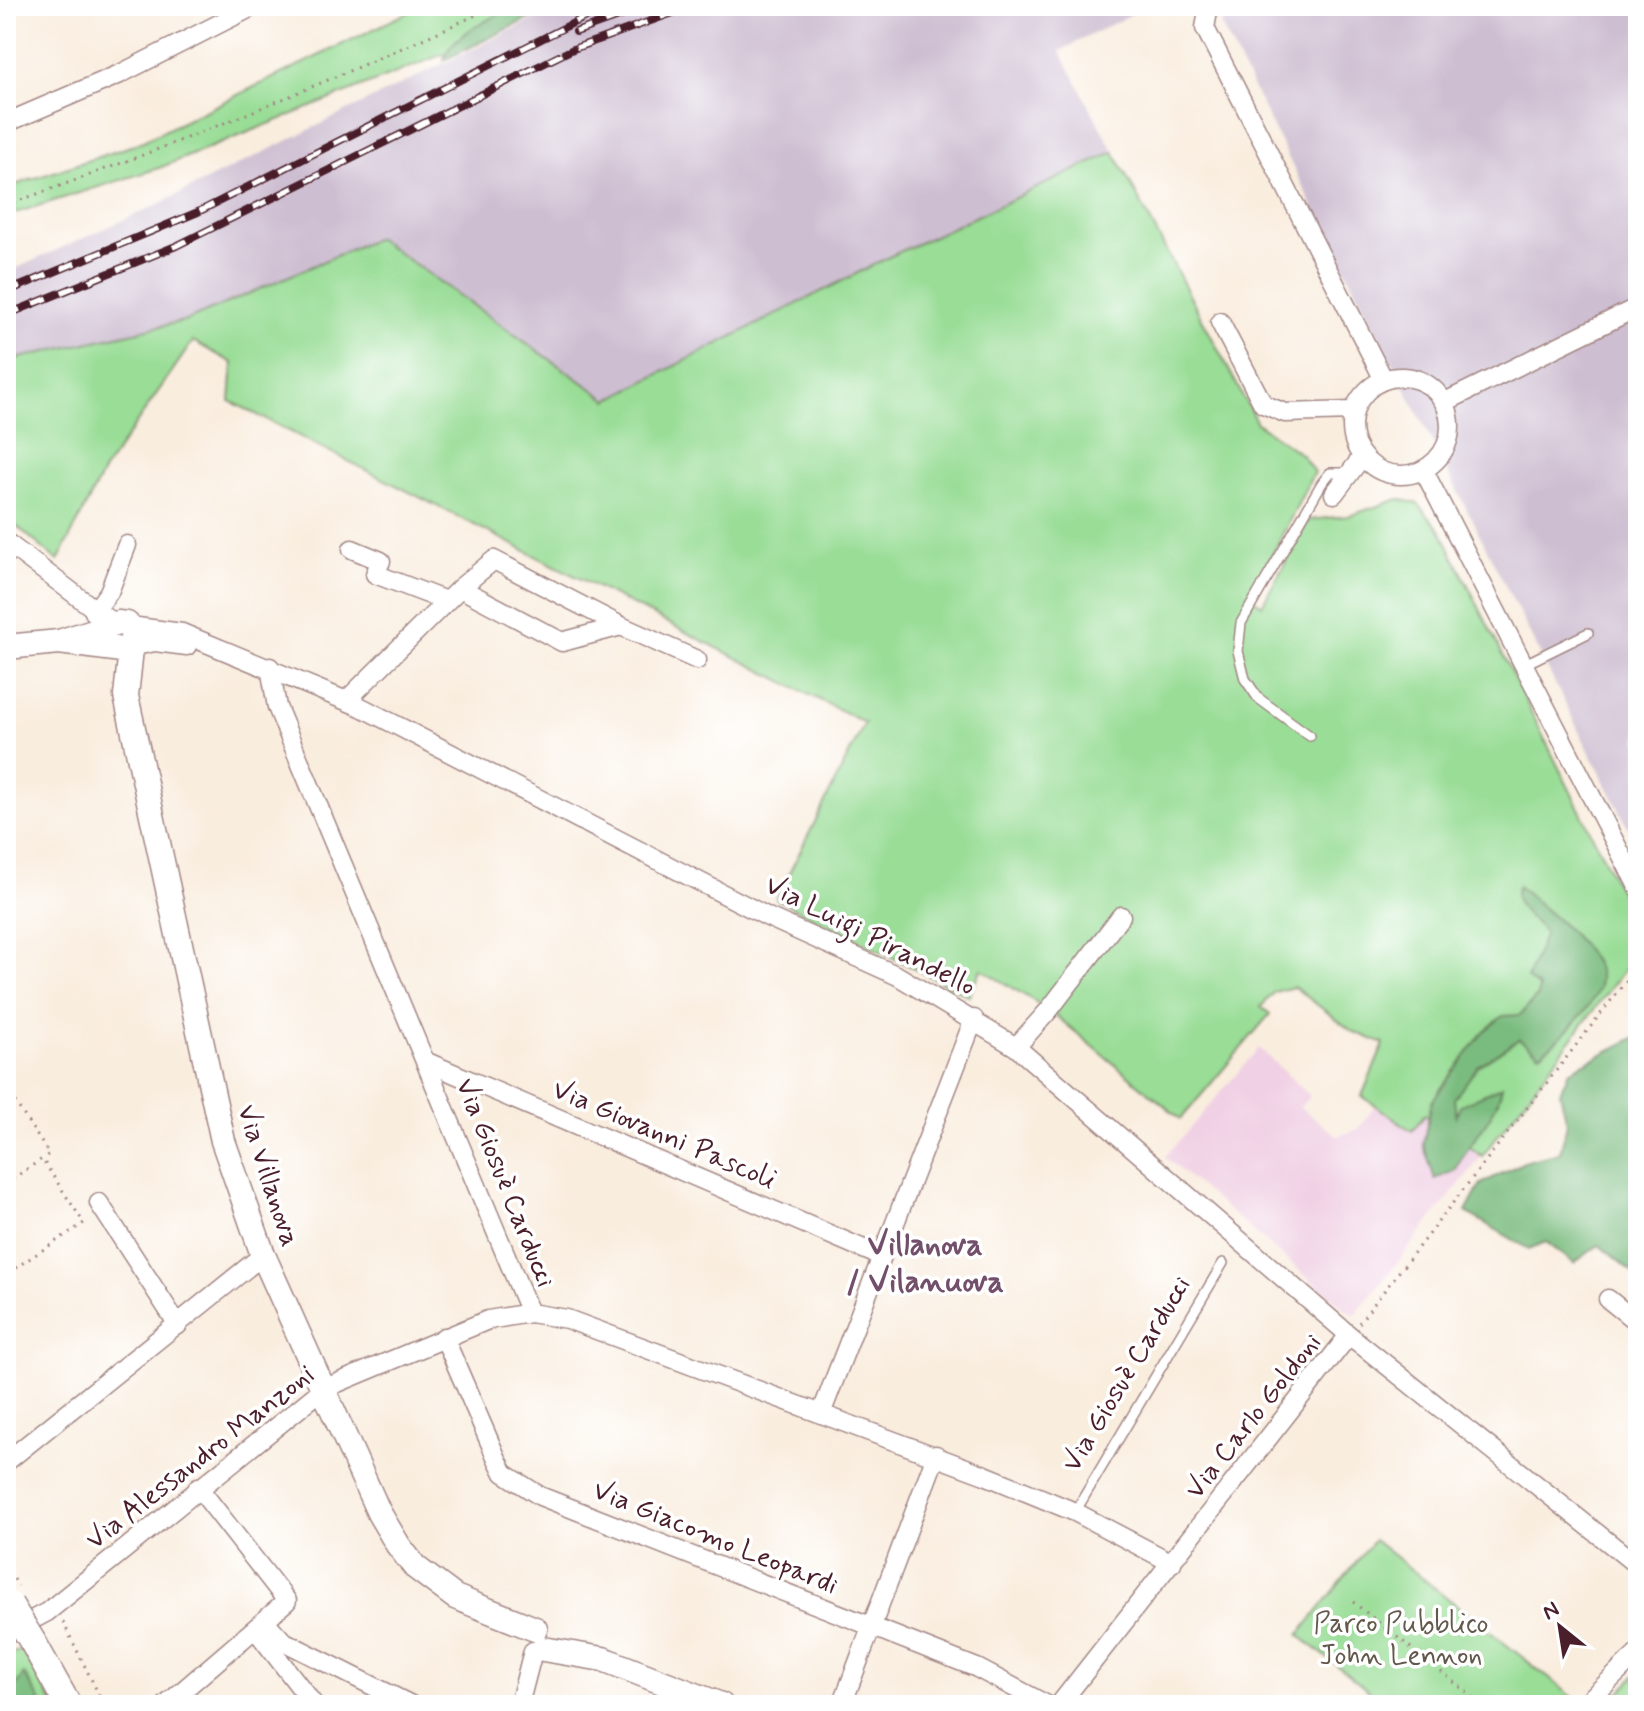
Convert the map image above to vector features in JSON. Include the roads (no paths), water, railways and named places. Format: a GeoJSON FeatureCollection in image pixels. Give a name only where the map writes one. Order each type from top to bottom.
{"type":"FeatureCollection","features":[{"type":"Feature","properties":{"kind":"main road"},"geometry":{"type":"LineString","coordinates":[[13,1599],[17,1637],[68,1705]]}},
{"type":"Feature","properties":{"kind":"street"},"geometry":{"type":"LineString","coordinates":[[6,123],[120,74],[254,6]]}},
{"type":"Feature","properties":{"kind":"street"},"geometry":{"type":"LineString","coordinates":[[1209,6],[1205,28],[1384,380]]}},
{"type":"Feature","properties":{"kind":"street"},"geometry":{"type":"LineString","coordinates":[[1445,402],[1638,307]]}},
{"type":"Feature","properties":{"kind":"street"},"geometry":{"type":"LineString","coordinates":[[1220,322],[1263,404],[1285,413],[1353,411]]}},
{"type":"Feature","properties":{"kind":"street"},"geometry":{"type":"LineString","coordinates":[[1402,377],[1417,380],[1445,402],[1449,431],[1445,447],[1424,471],[1390,474],[1374,468],[1362,457],[1354,443],[1353,411],[1360,397],[1384,380],[1402,377]]}},
{"type":"Feature","properties":{"kind":"street"},"geometry":{"type":"LineString","coordinates":[[1334,494],[1362,457]]}},
{"type":"Feature","properties":{"kind":"street"},"geometry":{"type":"LineString","coordinates":[[1424,471],[1638,887]]}},
{"type":"Feature","properties":{"kind":"street"},"geometry":{"type":"LineString","coordinates":[[6,542],[116,631]]}},
{"type":"Feature","properties":{"kind":"street"},"geometry":{"type":"LineString","coordinates":[[116,631],[109,592],[127,545]]}},
{"type":"Feature","properties":{"kind":"street"},"geometry":{"type":"LineString","coordinates":[[352,549],[381,561],[375,574],[446,601]]}},
{"type":"Feature","properties":{"kind":"street"},"geometry":{"type":"LineString","coordinates":[[347,700],[446,601],[494,560],[621,626],[697,660]]}},
{"type":"Feature","properties":{"kind":"street"},"geometry":{"type":"LineString","coordinates":[[460,588],[562,642],[621,626]]}},
{"type":"Feature","properties":{"kind":"street","name":"Via Luigi Pirandello"},"geometry":{"type":"LineString","coordinates":[[6,647],[59,642],[116,631],[148,642],[233,654],[270,667],[347,700],[768,917],[898,976],[1016,1047],[1349,1335]]}},
{"type":"Feature","properties":{"kind":"street","name":"Via Villanova"},"geometry":{"type":"LineString","coordinates":[[116,631],[126,696],[223,1141],[263,1255],[379,1513],[415,1567],[437,1585],[536,1641],[592,1650],[603,1659],[692,1700],[721,1705]]}},
{"type":"Feature","properties":{"kind":"street","name":"Via Giosuè Carducci"},"geometry":{"type":"LineString","coordinates":[[270,667],[277,707],[530,1313],[567,1319],[936,1455],[1075,1512],[1172,1563]]}},
{"type":"Feature","properties":{"kind":"street"},"geometry":{"type":"LineString","coordinates":[[1016,1047],[1049,1010],[1121,916]]}},
{"type":"Feature","properties":{"kind":"street"},"geometry":{"type":"LineString","coordinates":[[821,1414],[974,1019]]}},
{"type":"Feature","properties":{"kind":"street","name":"Via Giovanni Pascoli"},"geometry":{"type":"LineString","coordinates":[[427,1062],[880,1256]]}},
{"type":"Feature","properties":{"kind":"street"},"geometry":{"type":"LineString","coordinates":[[99,1203],[178,1325]]}},
{"type":"Feature","properties":{"kind":"street"},"geometry":{"type":"LineString","coordinates":[[7,1460],[263,1255]]}},
{"type":"Feature","properties":{"kind":"street"},"geometry":{"type":"LineString","coordinates":[[1608,1299],[1638,1323]]}},
{"type":"Feature","properties":{"kind":"street","name":"Via Alessandro Manzoni"},"geometry":{"type":"LineString","coordinates":[[17,1637],[53,1614],[198,1487],[323,1389],[488,1320],[530,1313]]}},
{"type":"Feature","properties":{"kind":"street","name":"Via Carlo Goldoni"},"geometry":{"type":"LineString","coordinates":[[1059,1705],[1349,1335],[1638,1566]]}},
{"type":"Feature","properties":{"kind":"street","name":"Via Giacomo Leopardi"},"geometry":{"type":"LineString","coordinates":[[444,1337],[504,1473],[521,1486],[620,1530],[977,1668],[1047,1705]]}},
{"type":"Feature","properties":{"kind":"street"},"geometry":{"type":"LineString","coordinates":[[842,1705],[936,1455]]}},
{"type":"Feature","properties":{"kind":"street"},"geometry":{"type":"LineString","coordinates":[[166,1705],[287,1601],[198,1487]]}},
{"type":"Feature","properties":{"kind":"street"},"geometry":{"type":"LineString","coordinates":[[260,1626],[314,1705]]}},
{"type":"Feature","properties":{"kind":"street"},"geometry":{"type":"LineString","coordinates":[[260,1626],[283,1641],[411,1705]]}},
{"type":"Feature","properties":{"kind":"street"},"geometry":{"type":"LineString","coordinates":[[519,1705],[536,1641]]}},
{"type":"Feature","properties":{"kind":"street"},"geometry":{"type":"LineString","coordinates":[[1584,1705],[1638,1653]]}},
{"type":"Feature","properties":{"kind":"lane"},"geometry":{"type":"LineString","coordinates":[[1310,736],[1258,698],[1245,679],[1238,651],[1241,623],[1322,483],[1330,473],[1350,473]]}},
{"type":"Feature","properties":{"kind":"lane"},"geometry":{"type":"LineString","coordinates":[[1525,664],[1588,633]]}},
{"type":"Feature","properties":{"kind":"lane","name":"Via Giosuè Carducci"},"geometry":{"type":"LineString","coordinates":[[1075,1512],[1223,1263]]}},
{"type":"Feature","properties":{"kind":"railway"},"geometry":{"type":"LineString","coordinates":[[6,292],[198,212],[607,6]]}},
{"type":"Feature","properties":{"kind":"railway"},"geometry":{"type":"LineString","coordinates":[[576,32],[648,6]]}},
{"type":"Feature","properties":{"kind":"railway"},"geometry":{"type":"LineString","coordinates":[[6,315],[176,246],[573,49],[692,6]]}},
{"type":"Feature","properties":{"kind":"district","name":"Villanova / Vilanuova"},"geometry":{"type":"Point","coordinates":[925,1262]}},
{"type":"Feature","properties":{"kind":"park label","name":"Parco Pubblico John Lennon"},"geometry":{"type":"Point","coordinates":[1401,1638]}}]}
